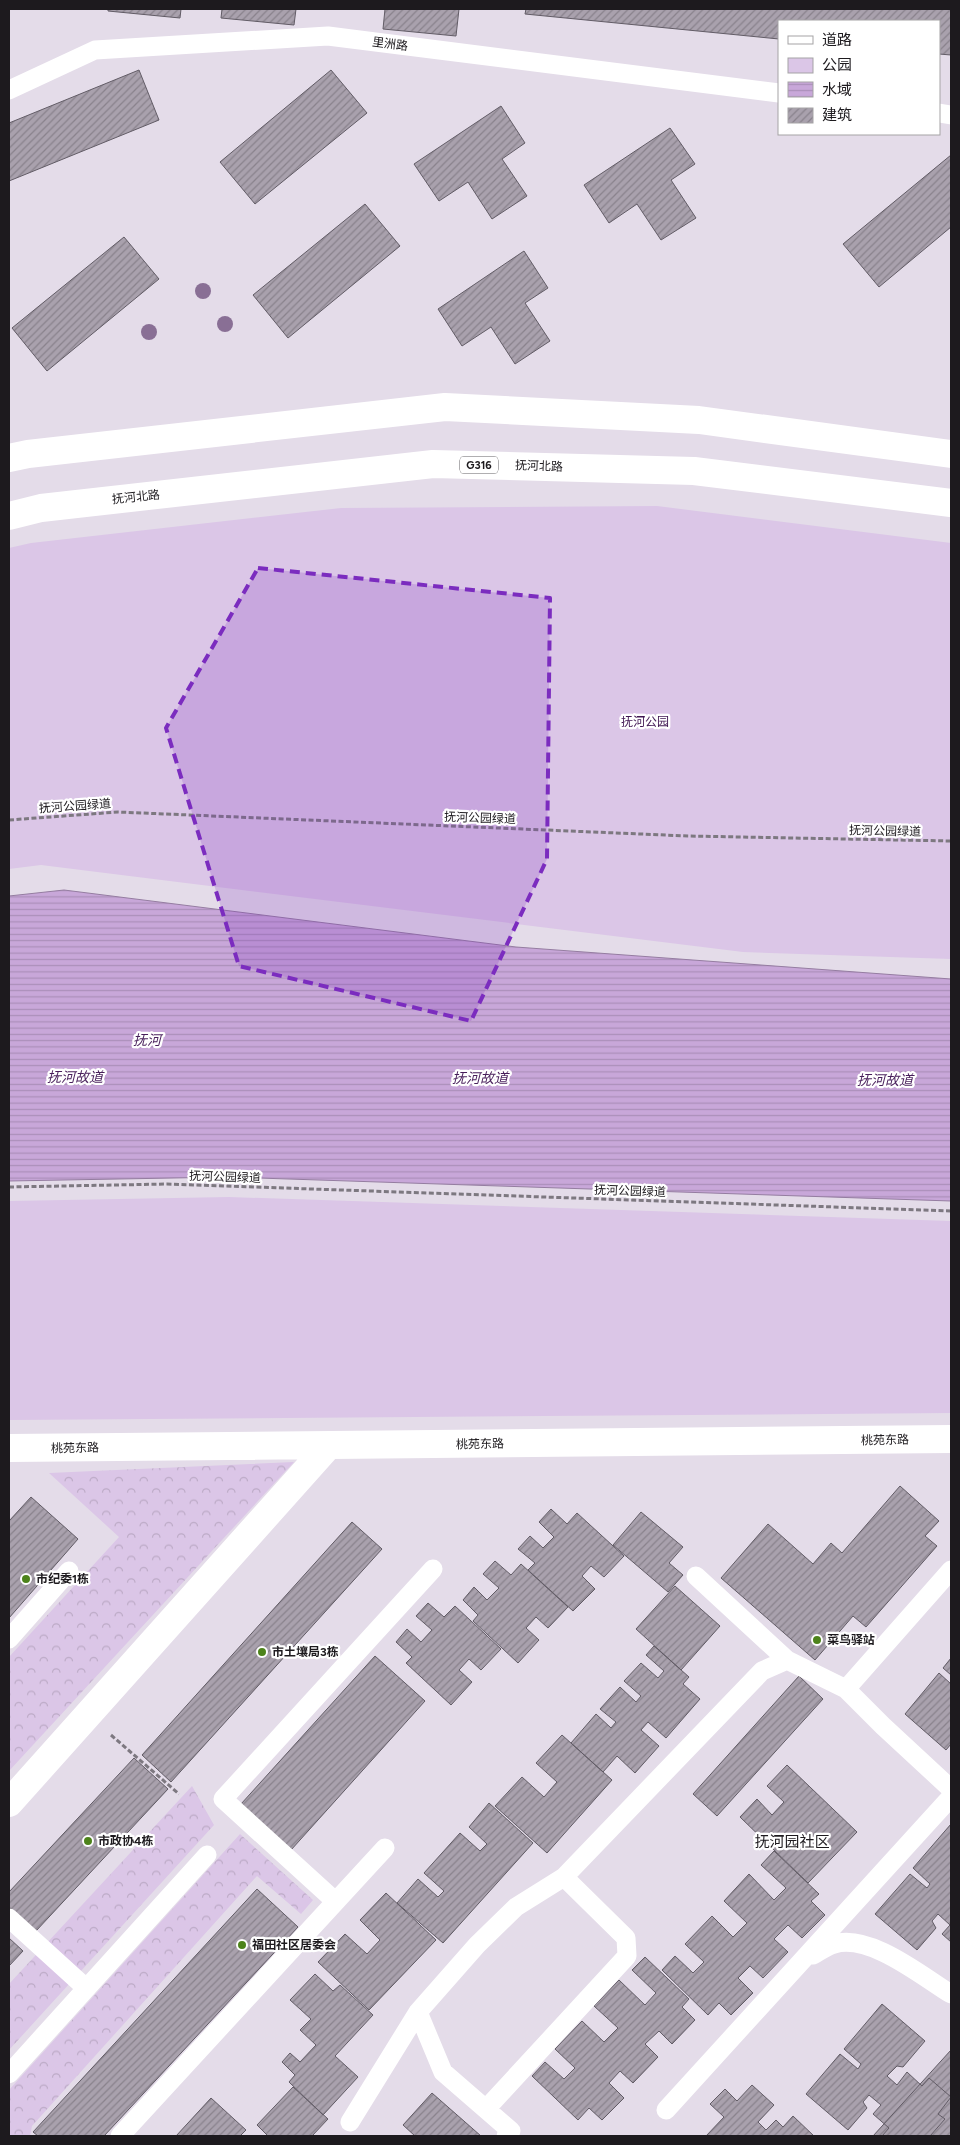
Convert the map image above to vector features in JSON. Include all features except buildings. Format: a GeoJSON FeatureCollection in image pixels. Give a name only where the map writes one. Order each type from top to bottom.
{"type":"FeatureCollection","features":[{"type":"Feature","properties":{"kind":"main road"},"geometry":{"type":"LineString","coordinates":[[9,458],[28,454],[445,406],[700,420],[951,454]]}},
{"type":"Feature","properties":{"kind":"main road","name":"抚河北路"},"geometry":{"type":"LineString","coordinates":[[9,516],[42,508],[433,464],[694,471],[951,503]]}},
{"type":"Feature","properties":{"kind":"main road","name":"桃苑东路"},"geometry":{"type":"LineString","coordinates":[[9,1448],[951,1439]]}},
{"type":"Feature","properties":{"kind":"main road"},"geometry":{"type":"LineString","coordinates":[[9,1804],[329,1445]]}},
{"type":"Feature","properties":{"kind":"lane","name":"里洲路"},"geometry":{"type":"LineString","coordinates":[[9,90],[95,50],[328,36],[778,93]]}},
{"type":"Feature","properties":{"kind":"lane"},"geometry":{"type":"LineString","coordinates":[[335,1901],[223,1799],[432,1569]]}},
{"type":"Feature","properties":{"kind":"lane"},"geometry":{"type":"LineString","coordinates":[[846,1689],[951,1570]]}},
{"type":"Feature","properties":{"kind":"lane"},"geometry":{"type":"LineString","coordinates":[[9,1639],[69,1571]]}},
{"type":"Feature","properties":{"kind":"lane"},"geometry":{"type":"LineString","coordinates":[[696,1576],[787,1660],[846,1689],[951,1789]]}},
{"type":"Feature","properties":{"kind":"lane"},"geometry":{"type":"LineString","coordinates":[[350,2122],[418,2012],[477,1945],[516,1907],[564,1877],[762,1670],[787,1660]]}},
{"type":"Feature","properties":{"kind":"lane"},"geometry":{"type":"LineString","coordinates":[[666,2110],[951,1797]]}},
{"type":"Feature","properties":{"kind":"lane"},"geometry":{"type":"LineString","coordinates":[[120,2136],[385,1848]]}},
{"type":"Feature","properties":{"kind":"lane"},"geometry":{"type":"LineString","coordinates":[[9,2074],[207,1855]]}},
{"type":"Feature","properties":{"kind":"lane"},"geometry":{"type":"LineString","coordinates":[[486,2109],[626,1956],[626,1938],[564,1877]]}},
{"type":"Feature","properties":{"kind":"lane"},"geometry":{"type":"LineString","coordinates":[[835,1943],[844,1915]]}},
{"type":"Feature","properties":{"kind":"lane"},"geometry":{"type":"LineString","coordinates":[[9,1918],[86,1988]]}},
{"type":"Feature","properties":{"kind":"lane"},"geometry":{"type":"LineString","coordinates":[[801,1961],[835,1943],[855,1944],[880,1950],[929,1978],[951,1994]]}},
{"type":"Feature","properties":{"kind":"lane"},"geometry":{"type":"LineString","coordinates":[[418,2012],[443,2072],[511,2131],[506,2136]]}},
{"type":"Feature","properties":{"kind":"path","name":"抚河公园绿道"},"geometry":{"type":"LineString","coordinates":[[9,820],[118,812],[688,836],[951,841]]}},
{"type":"Feature","properties":{"kind":"path","name":"抚河公园绿道"},"geometry":{"type":"LineString","coordinates":[[9,1187],[167,1184],[951,1211]]}},
{"type":"Feature","properties":{"kind":"path"},"geometry":{"type":"LineString","coordinates":[[88,1715],[179,1794]]}},
{"type":"Feature","properties":{"kind":"highlighted area"},"geometry":{"type":"Polygon","coordinates":[[[258,568],[550,598],[547,859],[471,1021],[239,966],[166,728],[258,568]]]}},
{"type":"Feature","properties":{"kind":"green space","name":"抚河公园"},"geometry":{"type":"Polygon","coordinates":[[[657,506],[951,543],[951,959],[743,952],[41,865],[9,869],[9,548],[31,543],[341,508],[657,506]]]}},
{"type":"Feature","properties":{"kind":"green space"},"geometry":{"type":"Polygon","coordinates":[[[229,1197],[951,1221],[951,1413],[9,1420],[9,1201],[229,1197]]]}},
{"type":"Feature","properties":{"kind":"green space"},"geometry":{"type":"Polygon","coordinates":[[[294,1462],[9,1771],[9,1657],[119,1537],[49,1473],[294,1462]]]}},
{"type":"Feature","properties":{"kind":"green space"},"geometry":{"type":"Polygon","coordinates":[[[192,1786],[214,1825],[9,2050],[9,1984],[192,1786]]]}},
{"type":"Feature","properties":{"kind":"green space"},"geometry":{"type":"Polygon","coordinates":[[[240,1834],[313,1900],[301,1914],[257,1876],[32,2126],[30,2136],[9,2136],[9,2090],[240,1834]]]}},
{"type":"Feature","properties":{"kind":"water","name":"抚河"},"geometry":{"type":"Polygon","coordinates":[[[64,890],[516,947],[951,979],[951,1201],[228,1177],[9,1181],[9,896],[64,890]]]}},
{"type":"Feature","properties":{"kind":"place","name":"市纪委1栋"},"geometry":{"type":"Point","coordinates":[26,1579]}},
{"type":"Feature","properties":{"kind":"place","name":"菜鸟驿站"},"geometry":{"type":"Point","coordinates":[817,1640]}},
{"type":"Feature","properties":{"kind":"place","name":"市土壤局3栋"},"geometry":{"type":"Point","coordinates":[262,1652]}},
{"type":"Feature","properties":{"kind":"place","name":"市政协4栋"},"geometry":{"type":"Point","coordinates":[88,1841]}},
{"type":"Feature","properties":{"kind":"place","name":"福田社区居委会"},"geometry":{"type":"Point","coordinates":[242,1945]}},
{"type":"Feature","properties":{"kind":"district","name":"抚河园社区"},"geometry":{"type":"Point","coordinates":[792,1842]}},
{"type":"Feature","properties":{"kind":"water label","name":"抚河故道"},"geometry":{"type":"Point","coordinates":[75,1077]}},
{"type":"Feature","properties":{"kind":"water label","name":"抚河故道"},"geometry":{"type":"Point","coordinates":[480,1078]}},
{"type":"Feature","properties":{"kind":"water label","name":"抚河故道"},"geometry":{"type":"Point","coordinates":[885,1080]}}]}
